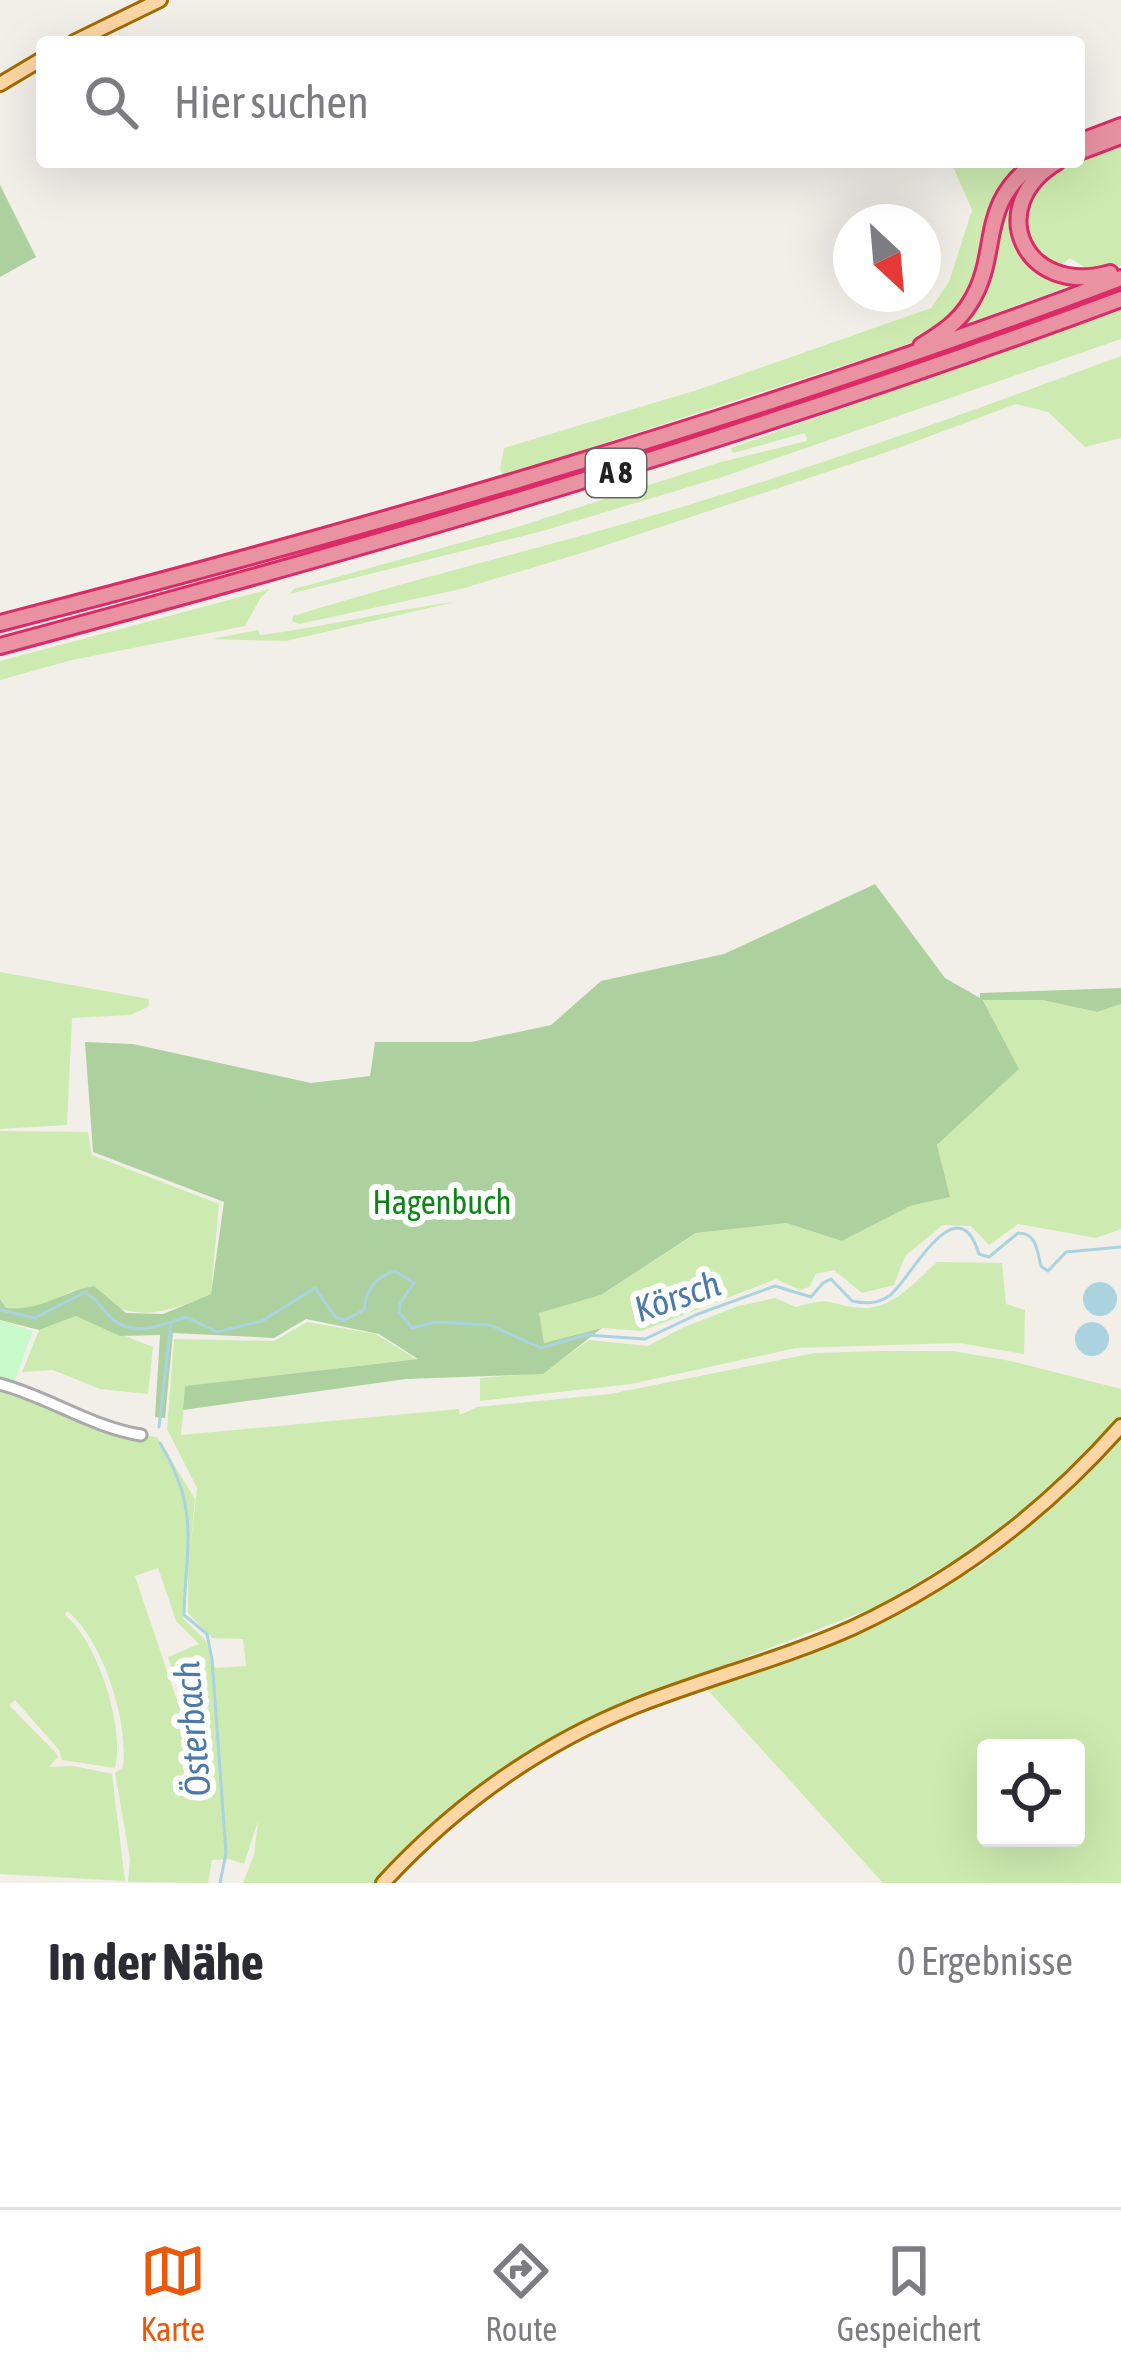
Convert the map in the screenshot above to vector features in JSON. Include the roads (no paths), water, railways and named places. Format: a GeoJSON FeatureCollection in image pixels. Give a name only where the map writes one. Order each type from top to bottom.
{"type":"FeatureCollection","features":[{"type":"Feature","properties":{"kind":"highway"},"geometry":{"type":"LineString","coordinates":[[1085,140],[1121,126]]}},
{"type":"Feature","properties":{"kind":"highway"},"geometry":{"type":"LineString","coordinates":[[1085,150],[1121,136]]}},
{"type":"Feature","properties":{"kind":"highway"},"geometry":{"type":"LineString","coordinates":[[901,358],[954,323],[970,303],[998,206],[1029,168]]}},
{"type":"Feature","properties":{"kind":"highway"},"geometry":{"type":"LineString","coordinates":[[1049,168],[1036,178],[1021,205],[1021,234],[1028,251],[1045,269],[1071,279],[1121,275]]}},
{"type":"Feature","properties":{"kind":"highway","name":"A 8"},"geometry":{"type":"LineString","coordinates":[[0,623],[443,505],[645,444],[901,358],[1121,275]]}},
{"type":"Feature","properties":{"kind":"highway","name":"A 8"},"geometry":{"type":"LineString","coordinates":[[0,646],[583,484],[901,379],[1121,298]]}},
{"type":"Feature","properties":{"kind":"main road"},"geometry":{"type":"LineString","coordinates":[[86,36],[160,0]]}},
{"type":"Feature","properties":{"kind":"main road"},"geometry":{"type":"LineString","coordinates":[[0,84],[36,62]]}},
{"type":"Feature","properties":{"kind":"main road"},"geometry":{"type":"LineString","coordinates":[[383,1883],[462,1808],[556,1744],[633,1707],[834,1635],[944,1577],[1037,1510],[1121,1426]]}},
{"type":"Feature","properties":{"kind":"street"},"geometry":{"type":"LineString","coordinates":[[0,1384],[59,1403],[112,1429],[141,1435]]}},
{"type":"Feature","properties":{"kind":"water"},"geometry":{"type":"Polygon","coordinates":[[[1100,1282],[1112,1287],[1117,1299],[1112,1311],[1100,1316],[1088,1311],[1083,1299],[1088,1287],[1100,1282]]]}},
{"type":"Feature","properties":{"kind":"water"},"geometry":{"type":"Polygon","coordinates":[[[1092,1322],[1104,1327],[1109,1339],[1104,1351],[1092,1356],[1080,1351],[1075,1339],[1080,1327],[1092,1322]]]}},
{"type":"Feature","properties":{"kind":"waterway","name":"Körsch"},"geometry":{"type":"LineString","coordinates":[[0,1310],[35,1318],[85,1292],[123,1326],[150,1328],[186,1317],[217,1332],[262,1321],[315,1288],[336,1318],[345,1320],[364,1310],[373,1285],[395,1271],[414,1283],[399,1312],[412,1328],[435,1322],[490,1325],[541,1348],[586,1335],[645,1339],[775,1286],[811,1297],[831,1279],[852,1301],[876,1302],[897,1288],[933,1243],[958,1228],[970,1234],[979,1254],[989,1257],[1018,1233],[1029,1236],[1041,1266],[1048,1271],[1066,1252],[1121,1247]]}},
{"type":"Feature","properties":{"kind":"waterway","name":"Österbach"},"geometry":{"type":"LineString","coordinates":[[159,1427],[171,1322]]}},
{"type":"Feature","properties":{"kind":"waterway","name":"Österbach"},"geometry":{"type":"LineString","coordinates":[[160,1443],[186,1507],[184,1615],[207,1634],[212,1659],[226,1853],[220,1883]]}},
{"type":"Feature","properties":{"kind":"park label","name":"Hagenbuch"},"geometry":{"type":"Point","coordinates":[442,1202]}}]}
